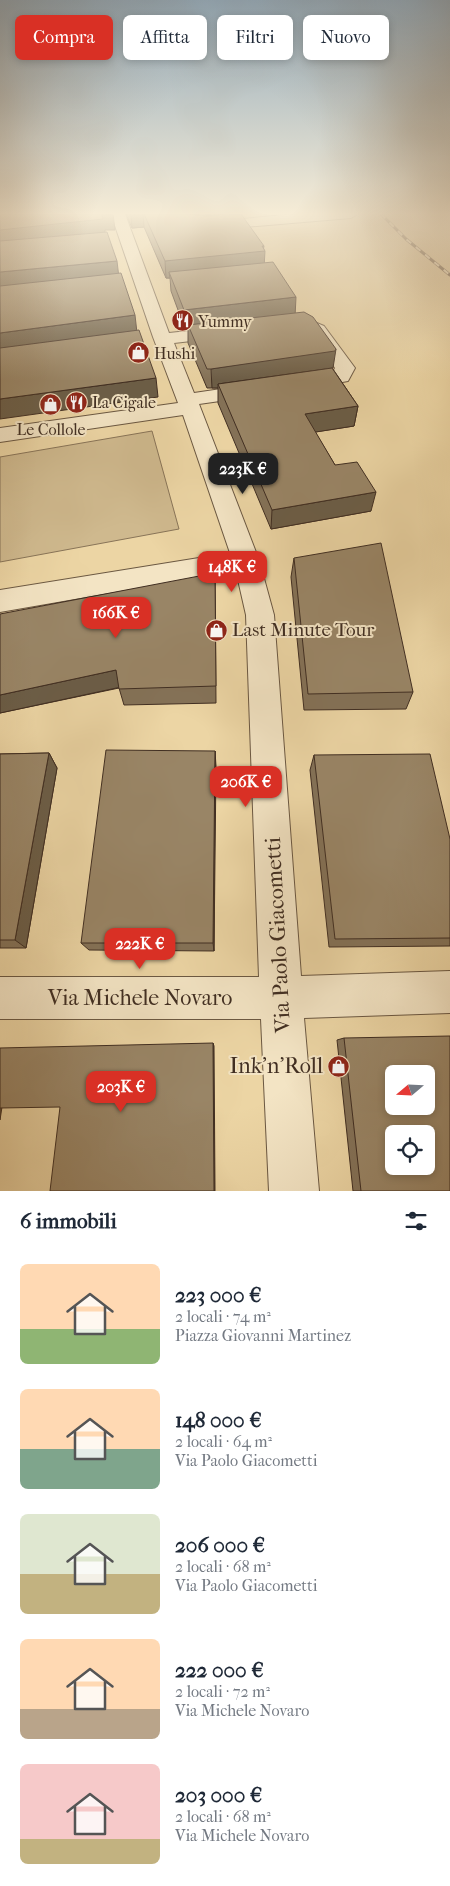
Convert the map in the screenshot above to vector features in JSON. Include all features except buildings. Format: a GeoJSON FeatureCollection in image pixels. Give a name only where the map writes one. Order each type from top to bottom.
{"type":"FeatureCollection","features":[{"type":"Feature","properties":{"kind":"street","name":"Via Paolo Giacometti"},"geometry":{"type":"LineString","coordinates":[[137,270],[145,283],[161,336],[189,404],[246,560],[260,615],[281,998],[294,1191]]}},
{"type":"Feature","properties":{"kind":"street"},"geometry":{"type":"LineString","coordinates":[[0,435],[189,404],[279,386],[341,377],[345,368],[318,330],[307,322],[298,323]]}},
{"type":"Feature","properties":{"kind":"street"},"geometry":{"type":"LineString","coordinates":[[143,341],[161,336],[244,326]]}},
{"type":"Feature","properties":{"kind":"street"},"geometry":{"type":"LineString","coordinates":[[0,601],[246,560]]}},
{"type":"Feature","properties":{"kind":"street","name":"Via Michele Novaro"},"geometry":{"type":"LineString","coordinates":[[0,998],[281,998],[450,992]]}},
{"type":"Feature","properties":{"kind":"shaded area"},"geometry":{"type":"Polygon","coordinates":[[[152,431],[179,529],[0,562],[0,457],[152,431]]]}},
{"type":"Feature","properties":{"kind":"railway"},"geometry":{"type":"LineString","coordinates":[[443,270],[450,275]]}},
{"type":"Feature","properties":{"kind":"place","name":"Yummy"},"geometry":{"type":"Point","coordinates":[182,321]}},
{"type":"Feature","properties":{"kind":"place","name":"Hushi"},"geometry":{"type":"Point","coordinates":[138,353]}},
{"type":"Feature","properties":{"kind":"place","name":"La Cigale"},"geometry":{"type":"Point","coordinates":[76,402]}},
{"type":"Feature","properties":{"kind":"place","name":"Le Collole"},"geometry":{"type":"Point","coordinates":[51,405]}},
{"type":"Feature","properties":{"kind":"place","name":"Last Minute Tour"},"geometry":{"type":"Point","coordinates":[216,630]}},
{"type":"Feature","properties":{"kind":"place","name":"Ink'n'Roll"},"geometry":{"type":"Point","coordinates":[339,1066]}}]}
